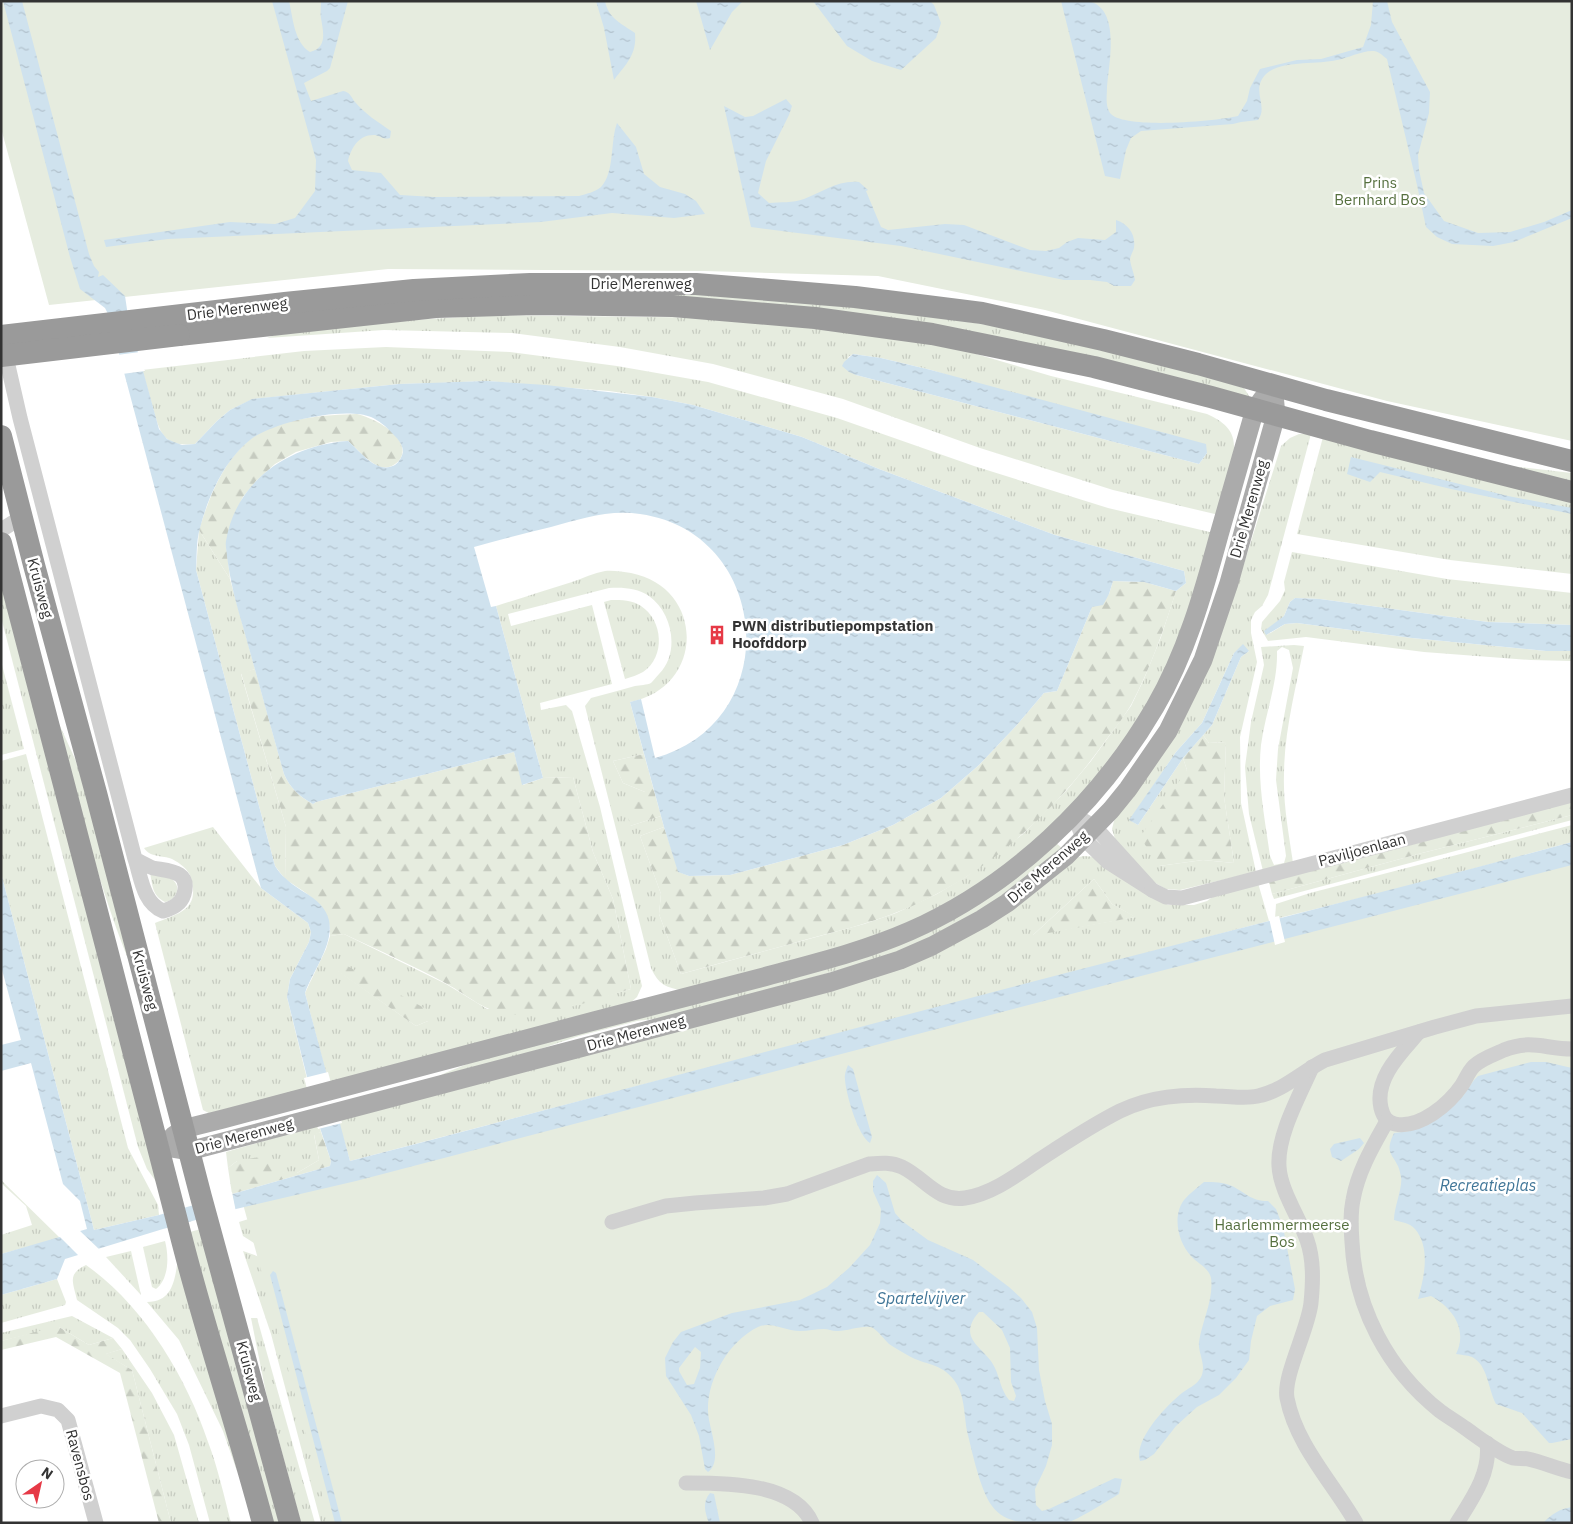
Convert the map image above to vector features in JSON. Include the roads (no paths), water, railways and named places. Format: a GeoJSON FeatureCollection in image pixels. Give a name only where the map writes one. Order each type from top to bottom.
{"type":"FeatureCollection","features":[{"type":"Feature","properties":{"kind":"highway","name":"Drie Merenweg"},"geometry":{"type":"LineString","coordinates":[[1,356],[176,326],[414,290],[530,284],[696,284],[855,297],[982,313],[1103,340],[1428,426],[1572,461]]}},
{"type":"Feature","properties":{"kind":"highway","name":"Drie Merenweg"},"geometry":{"type":"LineString","coordinates":[[1,336],[176,326],[436,307],[536,304],[674,306],[815,318],[932,334],[1094,367],[1556,490],[1572,492]]}},
{"type":"Feature","properties":{"kind":"highway","name":"Kruisweg"},"geometry":{"type":"LineString","coordinates":[[1,436],[12,516],[183,1129],[290,1523]]}},
{"type":"Feature","properties":{"kind":"highway","name":"Kruisweg"},"geometry":{"type":"LineString","coordinates":[[1,544],[184,1245],[263,1523]]}},
{"type":"Feature","properties":{"kind":"main road","name":"Drie Merenweg"},"geometry":{"type":"LineString","coordinates":[[159,1146],[183,1129],[860,950],[914,929],[978,894],[1014,868],[1074,815],[1128,749],[1156,706],[1180,656],[1273,385]]}},
{"type":"Feature","properties":{"kind":"main road","name":"Drie Merenweg"},"geometry":{"type":"LineString","coordinates":[[159,1146],[189,1151],[775,998],[900,960],[957,932],[1007,903],[1060,861],[1128,789],[1157,748],[1180,707],[1200,666],[1226,592],[1265,412]]}},
{"type":"Feature","properties":{"kind":"street","name":"Kruisweg"},"geometry":{"type":"LineString","coordinates":[[1,336],[20,418],[135,859]]}},
{"type":"Feature","properties":{"kind":"street"},"geometry":{"type":"LineString","coordinates":[[1,530],[12,516]]}},
{"type":"Feature","properties":{"kind":"street","name":"Paviljoenlaan"},"geometry":{"type":"LineString","coordinates":[[1074,815],[1089,832],[1108,862],[1166,897],[1182,898],[1572,795]]}},
{"type":"Feature","properties":{"kind":"street"},"geometry":{"type":"LineString","coordinates":[[612,1222],[666,1206],[764,1198],[787,1194],[869,1164],[879,1163],[890,1163],[903,1168],[943,1196],[964,1198],[978,1195],[1121,1110],[1149,1100],[1180,1095],[1258,1096],[1279,1089],[1312,1066],[1332,1058],[1419,1032],[1476,1016],[1572,1006]]}},
{"type":"Feature","properties":{"kind":"street"},"geometry":{"type":"LineString","coordinates":[[1419,1032],[1388,1070],[1383,1084],[1380,1103],[1384,1118],[1387,1121],[1403,1124],[1417,1121],[1429,1115],[1453,1096],[1475,1065],[1504,1050],[1527,1044],[1572,1049]]}},
{"type":"Feature","properties":{"kind":"street"},"geometry":{"type":"LineString","coordinates":[[1312,1066],[1291,1116],[1279,1154],[1280,1178],[1308,1241],[1312,1257],[1311,1305],[1305,1332],[1288,1381],[1286,1393],[1303,1441],[1356,1523]]}},
{"type":"Feature","properties":{"kind":"street"},"geometry":{"type":"LineString","coordinates":[[1387,1121],[1366,1160],[1353,1201],[1351,1229],[1352,1253],[1359,1291],[1369,1320],[1378,1338],[1404,1374],[1424,1397],[1487,1444],[1514,1458],[1528,1459],[1572,1472]]}},
{"type":"Feature","properties":{"kind":"street","name":"Ravensbos"},"geometry":{"type":"LineString","coordinates":[[1,1416],[41,1406],[58,1410],[68,1420],[96,1523]]}},
{"type":"Feature","properties":{"kind":"street"},"geometry":{"type":"LineString","coordinates":[[1457,1523],[1473,1498],[1487,1466],[1487,1444]]}},
{"type":"Feature","properties":{"kind":"street"},"geometry":{"type":"LineString","coordinates":[[686,1483],[745,1486],[770,1492],[802,1506],[812,1523]]}},
{"type":"Feature","properties":{"kind":"water"},"geometry":{"type":"Polygon","coordinates":[[[3,1],[22,1],[89,254],[99,272],[98,277],[103,275],[125,296],[128,316],[159,429],[167,439],[182,445],[195,444],[230,410],[252,399],[399,384],[487,381],[546,385],[652,397],[693,405],[802,437],[879,469],[1055,535],[1184,571],[1186,583],[1176,591],[1144,582],[1113,581],[1103,605],[1092,607],[1057,691],[1044,693],[979,765],[941,798],[893,825],[843,845],[730,875],[689,876],[678,872],[630,702],[641,699],[655,758],[697,738],[726,708],[742,670],[746,630],[737,590],[717,555],[684,529],[640,514],[629,513],[606,514],[584,518],[474,547],[491,607],[496,606],[543,778],[522,785],[514,752],[313,804],[296,791],[284,774],[236,601],[228,565],[226,541],[232,519],[241,500],[269,470],[287,458],[327,444],[348,441],[376,465],[388,467],[395,465],[399,461],[403,454],[403,449],[398,439],[377,420],[359,414],[344,413],[291,422],[260,433],[250,440],[232,458],[212,492],[199,533],[196,570],[275,866],[287,880],[313,898],[324,909],[329,920],[330,932],[327,944],[305,993],[350,1161],[1572,842],[1572,865],[356,1181],[236,1209],[65,1259],[57,1279],[1,1295],[1,1254],[87,1229],[80,1201],[63,1184],[31,1063],[1,1071],[1,1045],[21,1040],[1,966],[1,873],[94,1230],[159,1215],[330,1166],[331,1161],[319,1125],[287,997],[290,979],[309,942],[311,932],[308,923],[261,888],[109,316],[105,308],[80,289],[3,1]]]}},
{"type":"Feature","properties":{"kind":"water"},"geometry":{"type":"Polygon","coordinates":[[[272,1],[289,1],[297,36],[310,52],[320,47],[322,43],[321,1],[348,1],[330,68],[304,83],[311,101],[343,91],[347,92],[372,118],[391,131],[390,138],[369,135],[360,139],[351,151],[348,161],[352,170],[381,173],[400,195],[434,197],[579,196],[590,193],[601,187],[605,181],[610,165],[617,123],[636,147],[644,174],[660,187],[685,194],[696,201],[705,214],[674,218],[612,213],[541,222],[168,239],[106,247],[104,240],[230,222],[275,224],[295,218],[315,191],[316,160],[272,1]]]}},
{"type":"Feature","properties":{"kind":"water"},"geometry":{"type":"Polygon","coordinates":[[[596,1],[605,1],[612,16],[635,33],[632,53],[614,80],[604,28],[596,1]]]}},
{"type":"Feature","properties":{"kind":"water"},"geometry":{"type":"Polygon","coordinates":[[[696,1],[743,1],[732,12],[710,50],[696,1]]]}},
{"type":"Feature","properties":{"kind":"water"},"geometry":{"type":"Polygon","coordinates":[[[813,1],[930,1],[934,5],[941,23],[936,38],[901,70],[872,61],[847,46],[813,1]]]}},
{"type":"Feature","properties":{"kind":"water"},"geometry":{"type":"Polygon","coordinates":[[[1061,1],[1088,1],[1098,6],[1105,14],[1111,37],[1107,87],[1107,107],[1110,113],[1118,118],[1133,121],[1171,123],[1238,116],[1247,101],[1250,88],[1260,69],[1297,60],[1321,59],[1363,47],[1371,25],[1373,1],[1387,1],[1392,22],[1430,92],[1429,113],[1418,155],[1419,170],[1424,193],[1444,221],[1478,233],[1510,232],[1544,222],[1572,210],[1572,218],[1514,242],[1493,246],[1452,244],[1437,237],[1426,227],[1387,59],[1374,51],[1337,60],[1290,65],[1266,74],[1260,86],[1259,92],[1262,109],[1258,120],[1233,124],[1141,131],[1131,138],[1126,150],[1120,179],[1105,176],[1061,1]]]}},
{"type":"Feature","properties":{"kind":"water"},"geometry":{"type":"Polygon","coordinates":[[[786,99],[792,106],[766,161],[758,193],[769,203],[800,200],[830,187],[844,183],[859,182],[868,190],[866,191],[881,227],[888,230],[945,224],[964,225],[1030,250],[1046,251],[1059,248],[1067,242],[1078,238],[1105,240],[1116,232],[1116,220],[1130,230],[1134,238],[1134,248],[1130,260],[1135,280],[1131,286],[1114,286],[1107,282],[1064,280],[901,246],[751,227],[724,106],[745,117],[753,116],[786,99]]]}},
{"type":"Feature","properties":{"kind":"water"},"geometry":{"type":"Polygon","coordinates":[[[853,354],[881,358],[931,370],[1206,444],[1207,453],[1199,464],[856,375],[842,366],[853,354]]]}},
{"type":"Feature","properties":{"kind":"water"},"geometry":{"type":"Polygon","coordinates":[[[1351,457],[1508,496],[1572,508],[1572,514],[1380,472],[1370,482],[1347,474],[1351,457]]]}},
{"type":"Feature","properties":{"kind":"water"},"geometry":{"type":"Polygon","coordinates":[[[1295,598],[1320,599],[1488,622],[1572,625],[1572,651],[1546,651],[1412,638],[1297,623],[1285,624],[1266,635],[1264,631],[1284,616],[1290,602],[1295,598]]]}},
{"type":"Feature","properties":{"kind":"water"},"geometry":{"type":"Polygon","coordinates":[[[1243,644],[1249,651],[1241,657],[1212,725],[1183,758],[1138,825],[1129,820],[1176,752],[1202,723],[1234,653],[1243,644]]]}},
{"type":"Feature","properties":{"kind":"water","name":"Recreatieplas"},"geometry":{"type":"Polygon","coordinates":[[[1531,1062],[1546,1062],[1572,1068],[1572,1439],[1552,1443],[1549,1443],[1522,1413],[1496,1404],[1485,1371],[1477,1361],[1470,1356],[1456,1354],[1460,1336],[1459,1328],[1452,1313],[1431,1296],[1418,1299],[1424,1273],[1425,1254],[1420,1237],[1415,1229],[1405,1223],[1394,1220],[1401,1177],[1397,1164],[1390,1152],[1394,1133],[1410,1131],[1463,1096],[1478,1076],[1531,1062]]]}},
{"type":"Feature","properties":{"kind":"water"},"geometry":{"type":"Polygon","coordinates":[[[848,1065],[853,1069],[872,1137],[870,1143],[861,1132],[850,1104],[845,1078],[848,1065]]]}},
{"type":"Feature","properties":{"kind":"water"},"geometry":{"type":"Polygon","coordinates":[[[1360,1138],[1364,1143],[1359,1149],[1341,1161],[1332,1157],[1330,1149],[1334,1144],[1360,1138]]]}},
{"type":"Feature","properties":{"kind":"water","name":"Spartelvijver"},"geometry":{"type":"Polygon","coordinates":[[[877,1175],[886,1183],[895,1213],[902,1221],[928,1240],[973,1260],[1009,1287],[1032,1312],[1037,1328],[1039,1370],[1052,1424],[1052,1445],[1046,1466],[1035,1489],[1036,1505],[1042,1511],[1049,1509],[1115,1478],[1122,1479],[1119,1494],[1066,1523],[1017,1521],[997,1512],[988,1499],[980,1481],[967,1431],[962,1398],[954,1380],[944,1370],[915,1359],[889,1344],[870,1327],[840,1331],[824,1329],[799,1331],[766,1325],[747,1333],[729,1351],[711,1386],[708,1411],[715,1460],[713,1467],[708,1472],[705,1469],[699,1436],[691,1415],[666,1376],[665,1358],[673,1342],[681,1332],[732,1313],[800,1300],[827,1287],[849,1268],[870,1245],[880,1223],[881,1209],[873,1191],[873,1181],[877,1175]],[[979,1312],[972,1322],[971,1336],[991,1361],[1006,1396],[1009,1400],[1014,1401],[1016,1396],[1011,1382],[1010,1348],[1002,1330],[983,1312],[979,1312]],[[695,1347],[679,1368],[687,1385],[694,1384],[700,1368],[701,1352],[695,1347]]]}},
{"type":"Feature","properties":{"kind":"water"},"geometry":{"type":"Polygon","coordinates":[[[1204,1182],[1229,1185],[1253,1198],[1268,1201],[1276,1209],[1283,1227],[1295,1289],[1293,1300],[1270,1306],[1257,1316],[1249,1360],[1236,1378],[1219,1395],[1197,1407],[1176,1426],[1154,1454],[1140,1461],[1139,1453],[1146,1433],[1160,1414],[1182,1393],[1196,1383],[1203,1373],[1199,1342],[1211,1294],[1211,1278],[1205,1268],[1186,1250],[1178,1229],[1178,1214],[1184,1200],[1204,1182]]]}},
{"type":"Feature","properties":{"kind":"water"},"geometry":{"type":"Polygon","coordinates":[[[273,1271],[276,1273],[342,1523],[335,1523],[270,1275],[273,1271]]]}},
{"type":"Feature","properties":{"kind":"water"},"geometry":{"type":"Polygon","coordinates":[[[710,1493],[714,1494],[720,1523],[709,1523],[705,1511],[707,1496],[710,1493]]]}},
{"type":"Feature","properties":{"kind":"water"},"geometry":{"type":"Polygon","coordinates":[[[1572,1507],[1572,1523],[1543,1523],[1556,1512],[1572,1507]]]}},
{"type":"Feature","properties":{"kind":"place","name":"PWN distributiepompstation Hoofddorp"},"geometry":{"type":"Point","coordinates":[717,635]}},
{"type":"Feature","properties":{"kind":"park label","name":"Prins Bernhard Bos"},"geometry":{"type":"Point","coordinates":[1380,192]}},
{"type":"Feature","properties":{"kind":"park label","name":"Haarlemmermeerse Bos"},"geometry":{"type":"Point","coordinates":[1282,1234]}}]}
